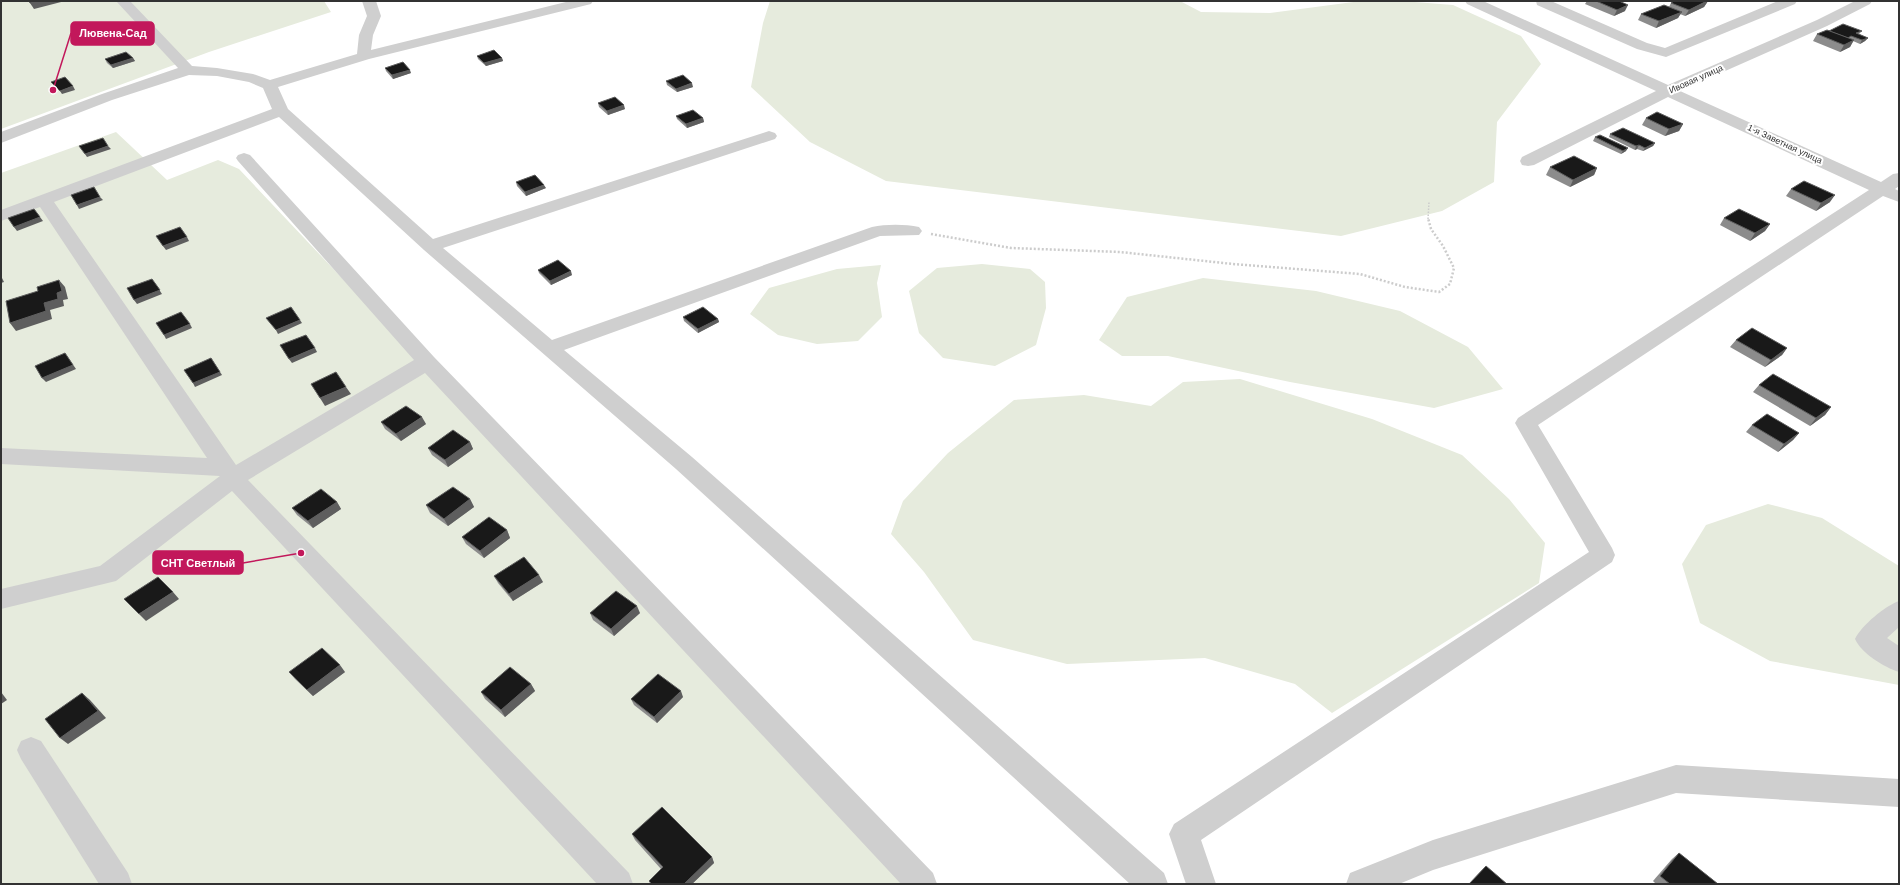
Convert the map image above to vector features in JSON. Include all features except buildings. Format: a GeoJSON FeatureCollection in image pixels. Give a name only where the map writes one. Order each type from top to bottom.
{"type":"FeatureCollection","features":[{"type":"Feature","properties":{"kind":"street"},"geometry":{"type":"LineString","coordinates":[[123,1],[188,70]]}},
{"type":"Feature","properties":{"kind":"street"},"geometry":{"type":"LineString","coordinates":[[364,56],[363,46],[365,34],[374,16],[369,1]]}},
{"type":"Feature","properties":{"kind":"street"},"geometry":{"type":"LineString","coordinates":[[268,85],[364,56],[586,1]]}},
{"type":"Feature","properties":{"kind":"street","name":"1-я Заветная улица"},"geometry":{"type":"LineString","coordinates":[[1472,1],[1893,188]]}},
{"type":"Feature","properties":{"kind":"street"},"geometry":{"type":"LineString","coordinates":[[1540,2],[1568,1]]}},
{"type":"Feature","properties":{"kind":"street","name":"Ивовая улица"},"geometry":{"type":"LineString","coordinates":[[1528,161],[1670,90],[1822,23],[1865,1]]}},
{"type":"Feature","properties":{"kind":"street"},"geometry":{"type":"LineString","coordinates":[[1540,2],[1642,46],[1666,53],[1777,7],[1791,7]]}},
{"type":"Feature","properties":{"kind":"street"},"geometry":{"type":"LineString","coordinates":[[1807,18],[1822,23]]}},
{"type":"Feature","properties":{"kind":"street"},"geometry":{"type":"LineString","coordinates":[[1,138],[107,97],[188,70],[217,72],[253,78],[268,85],[281,112],[430,246],[690,469],[1153,884]]}},
{"type":"Feature","properties":{"kind":"street"},"geometry":{"type":"LineString","coordinates":[[1,216],[281,112]]}},
{"type":"Feature","properties":{"kind":"street"},"geometry":{"type":"LineString","coordinates":[[430,246],[769,136]]}},
{"type":"Feature","properties":{"kind":"street"},"geometry":{"type":"LineString","coordinates":[[244,158],[427,362],[922,884]]}},
{"type":"Feature","properties":{"kind":"street"},"geometry":{"type":"LineString","coordinates":[[1201,884],[1184,834],[1603,554],[1526,423],[1893,188]]}},
{"type":"Feature","properties":{"kind":"street"},"geometry":{"type":"LineString","coordinates":[[44,200],[229,473],[618,884]]}},
{"type":"Feature","properties":{"kind":"street"},"geometry":{"type":"LineString","coordinates":[[549,348],[878,231],[913,231]]}},
{"type":"Feature","properties":{"kind":"street"},"geometry":{"type":"LineString","coordinates":[[1,599],[106,574],[229,473],[427,362]]}},
{"type":"Feature","properties":{"kind":"street"},"geometry":{"type":"LineString","coordinates":[[1,456],[229,473]]}},
{"type":"Feature","properties":{"kind":"street"},"geometry":{"type":"LineString","coordinates":[[1899,612],[1868,639],[1899,661]]}},
{"type":"Feature","properties":{"kind":"street"},"geometry":{"type":"LineString","coordinates":[[30,750],[118,884]]}},
{"type":"Feature","properties":{"kind":"street"},"geometry":{"type":"LineString","coordinates":[[1361,884],[1433,855],[1676,779],[1899,793]]}},
{"type":"Feature","properties":{"kind":"path"},"geometry":{"type":"LineString","coordinates":[[913,231],[1011,248],[1120,252],[1233,264],[1360,274],[1405,287],[1439,292],[1450,284],[1454,268],[1443,246],[1431,229],[1428,219],[1429,202]]}},
{"type":"Feature","properties":{"kind":"shaded area"},"geometry":{"type":"Polygon","coordinates":[[[1,1],[324,1],[331,12],[209,52],[1,129],[1,1]]]}},
{"type":"Feature","properties":{"kind":"shaded area"},"geometry":{"type":"Polygon","coordinates":[[[770,1],[1180,1],[1201,12],[1270,13],[1361,1],[1402,1],[1453,5],[1521,36],[1541,64],[1497,122],[1494,182],[1442,211],[1341,236],[886,181],[810,142],[751,87],[763,23],[770,1]]]}},
{"type":"Feature","properties":{"kind":"shaded area"},"geometry":{"type":"Polygon","coordinates":[[[116,132],[167,180],[218,160],[239,169],[747,707],[938,884],[1,884],[1,173],[116,132]]]}},
{"type":"Feature","properties":{"kind":"shaded area"},"geometry":{"type":"Polygon","coordinates":[[[982,264],[1030,269],[1045,282],[1046,308],[1036,345],[995,366],[943,358],[919,333],[909,291],[937,268],[982,264]]]}},
{"type":"Feature","properties":{"kind":"shaded area"},"geometry":{"type":"Polygon","coordinates":[[[881,265],[877,283],[882,317],[858,341],[817,344],[778,335],[750,314],[769,288],[837,269],[881,265]]]}},
{"type":"Feature","properties":{"kind":"shaded area"},"geometry":{"type":"Polygon","coordinates":[[[1203,278],[1316,291],[1400,311],[1468,347],[1503,389],[1434,408],[1290,382],[1168,356],[1122,356],[1099,340],[1127,297],[1203,278]]]}},
{"type":"Feature","properties":{"kind":"shaded area"},"geometry":{"type":"Polygon","coordinates":[[[1240,379],[1372,419],[1462,455],[1509,499],[1545,543],[1539,583],[1332,713],[1295,684],[1205,658],[1067,664],[973,640],[924,572],[891,534],[903,501],[948,453],[1014,400],[1084,395],[1151,406],[1183,382],[1240,379]]]}},
{"type":"Feature","properties":{"kind":"shaded area"},"geometry":{"type":"Polygon","coordinates":[[[1768,504],[1822,518],[1899,566],[1899,685],[1770,661],[1700,623],[1682,564],[1706,525],[1768,504]]]}},
{"type":"Feature","properties":{"kind":"place","name":"Лювена-Сад"},"geometry":{"type":"Point","coordinates":[53,90]}},
{"type":"Feature","properties":{"kind":"place","name":"СНТ Светлый"},"geometry":{"type":"Point","coordinates":[301,553]}}]}
